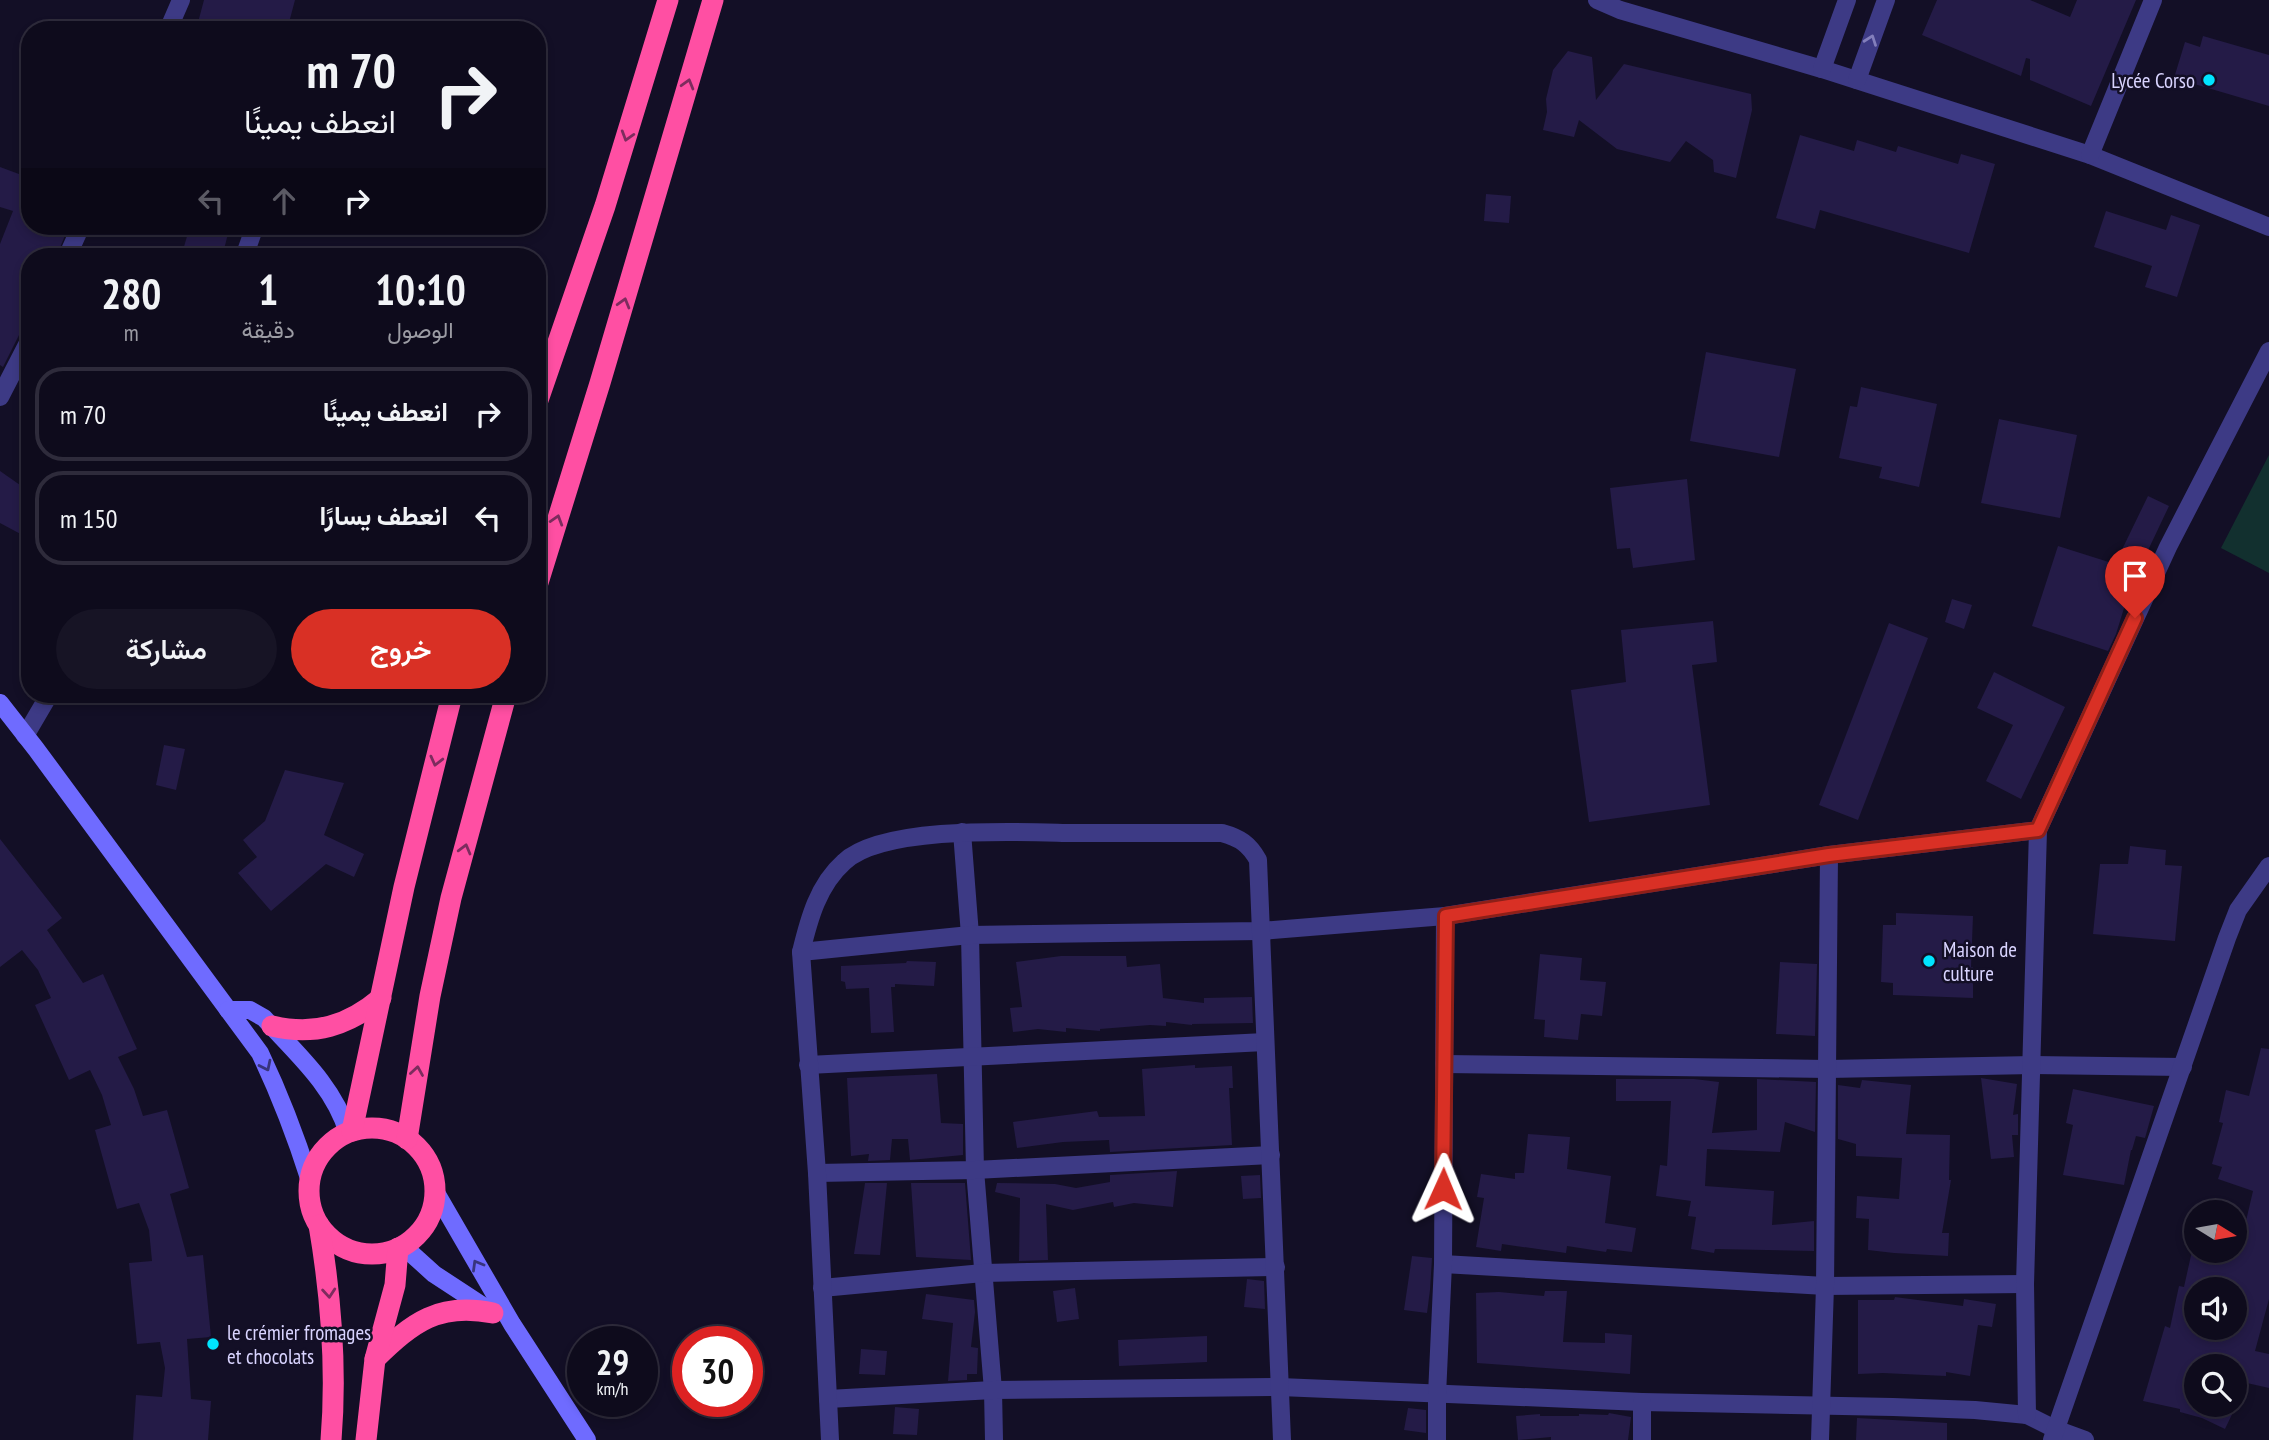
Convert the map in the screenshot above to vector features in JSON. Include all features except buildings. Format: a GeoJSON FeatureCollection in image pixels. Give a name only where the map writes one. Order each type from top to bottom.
{"type":"FeatureCollection","features":[{"type":"Feature","properties":{"kind":"highway"},"geometry":{"type":"LineString","coordinates":[[546,377],[606,206],[668,0]]}},
{"type":"Feature","properties":{"kind":"highway"},"geometry":{"type":"LineString","coordinates":[[546,557],[604,370],[712,0]]}},
{"type":"Feature","properties":{"kind":"highway"},"geometry":{"type":"LineString","coordinates":[[350,1132],[404,887],[450,703]]}},
{"type":"Feature","properties":{"kind":"highway"},"geometry":{"type":"LineString","coordinates":[[407,1139],[430,996],[451,898],[504,703]]}},
{"type":"Feature","properties":{"kind":"highway"},"geometry":{"type":"LineString","coordinates":[[272,1027],[289,1030],[322,1029],[354,1018],[381,998]]}},
{"type":"Feature","properties":{"kind":"highway"},"geometry":{"type":"LineString","coordinates":[[366,1128],[381,1128],[407,1139],[419,1149],[428,1162],[435,1191],[426,1223],[416,1236],[400,1247],[377,1254],[351,1250],[328,1236],[313,1212],[310,1197],[314,1166],[322,1152],[334,1140],[366,1128]]}},
{"type":"Feature","properties":{"kind":"highway"},"geometry":{"type":"LineString","coordinates":[[319,1225],[332,1327],[331,1440]]}},
{"type":"Feature","properties":{"kind":"highway"},"geometry":{"type":"LineString","coordinates":[[366,1440],[375,1359],[394,1285],[400,1247]]}},
{"type":"Feature","properties":{"kind":"highway"},"geometry":{"type":"LineString","coordinates":[[375,1359],[399,1335],[434,1314],[474,1309],[503,1318]]}},
{"type":"Feature","properties":{"kind":"main road"},"geometry":{"type":"LineString","coordinates":[[0,703],[260,1053],[280,1094],[310,1181]]}},
{"type":"Feature","properties":{"kind":"main road"},"geometry":{"type":"LineString","coordinates":[[228,1010],[250,1010],[264,1018],[330,1093],[350,1132]]}},
{"type":"Feature","properties":{"kind":"main road"},"geometry":{"type":"LineString","coordinates":[[435,1191],[503,1318],[587,1440]]}},
{"type":"Feature","properties":{"kind":"main road"},"geometry":{"type":"LineString","coordinates":[[400,1247],[426,1268],[503,1318]]}},
{"type":"Feature","properties":{"kind":"street"},"geometry":{"type":"LineString","coordinates":[[172,21],[181,0]]}},
{"type":"Feature","properties":{"kind":"street"},"geometry":{"type":"LineString","coordinates":[[1597,0],[1620,10],[1822,69],[2090,155],[2269,227]]}},
{"type":"Feature","properties":{"kind":"street"},"geometry":{"type":"LineString","coordinates":[[1822,69],[1847,0]]}},
{"type":"Feature","properties":{"kind":"street"},"geometry":{"type":"LineString","coordinates":[[1857,80],[1886,0]]}},
{"type":"Feature","properties":{"kind":"street"},"geometry":{"type":"LineString","coordinates":[[2090,155],[2152,0]]}},
{"type":"Feature","properties":{"kind":"street"},"geometry":{"type":"LineString","coordinates":[[2027,1415],[2025,1284],[2038,830],[2168,547],[2269,351]]}},
{"type":"Feature","properties":{"kind":"street"},"geometry":{"type":"LineString","coordinates":[[0,397],[21,356]]}},
{"type":"Feature","properties":{"kind":"street"},"geometry":{"type":"LineString","coordinates":[[25,736],[44,703]]}},
{"type":"Feature","properties":{"kind":"street"},"geometry":{"type":"LineString","coordinates":[[801,952],[970,936],[1261,931],[1446,916],[1829,855],[2038,830]]}},
{"type":"Feature","properties":{"kind":"street"},"geometry":{"type":"LineString","coordinates":[[962,832],[970,936],[975,1170],[993,1390],[994,1440]]}},
{"type":"Feature","properties":{"kind":"street"},"geometry":{"type":"LineString","coordinates":[[830,1440],[817,1173],[801,952],[808,922],[821,891],[844,861],[870,846],[894,840],[962,832],[1222,833],[1238,837],[1250,847],[1258,860],[1282,1440]]}},
{"type":"Feature","properties":{"kind":"street"},"geometry":{"type":"LineString","coordinates":[[1819,1440],[1825,1286],[1829,855]]}},
{"type":"Feature","properties":{"kind":"street"},"geometry":{"type":"LineString","coordinates":[[2053,1435],[2234,919],[2269,866]]}},
{"type":"Feature","properties":{"kind":"street"},"geometry":{"type":"LineString","coordinates":[[1437,1440],[1443,1264],[1446,916]]}},
{"type":"Feature","properties":{"kind":"street"},"geometry":{"type":"LineString","coordinates":[[808,1065],[1265,1042]]}},
{"type":"Feature","properties":{"kind":"street"},"geometry":{"type":"LineString","coordinates":[[1444,1064],[1828,1069],[2033,1065],[2183,1067]]}},
{"type":"Feature","properties":{"kind":"street"},"geometry":{"type":"LineString","coordinates":[[817,1173],[975,1170],[1271,1155]]}},
{"type":"Feature","properties":{"kind":"street"},"geometry":{"type":"LineString","coordinates":[[1443,1264],[1825,1286],[2025,1284]]}},
{"type":"Feature","properties":{"kind":"street"},"geometry":{"type":"LineString","coordinates":[[822,1288],[984,1273],[1276,1267]]}},
{"type":"Feature","properties":{"kind":"street"},"geometry":{"type":"LineString","coordinates":[[828,1399],[993,1390],[1280,1387],[1642,1402],[1961,1410],[2027,1415],[2053,1435],[2085,1440]]}},
{"type":"Feature","properties":{"kind":"street"},"geometry":{"type":"LineString","coordinates":[[1642,1402],[1642,1440]]}},
{"type":"Feature","properties":{"kind":"green space"},"geometry":{"type":"Polygon","coordinates":[[[2269,455],[2269,573],[2221,548],[2269,455]]]}},
{"type":"Feature","properties":{"kind":"place","name":"Lycée Corso"},"geometry":{"type":"Point","coordinates":[2209,80]}},
{"type":"Feature","properties":{"kind":"place","name":"Maison de culture"},"geometry":{"type":"Point","coordinates":[1929,961]}},
{"type":"Feature","properties":{"kind":"place","name":"le crémier fromages et chocolats"},"geometry":{"type":"Point","coordinates":[213,1344]}},
{"type":"Feature","properties":{"kind":"route"},"geometry":{"type":"LineString","coordinates":[[1443,1189],[1446,916],[1829,855],[2038,830],[2135,618]]}}]}
